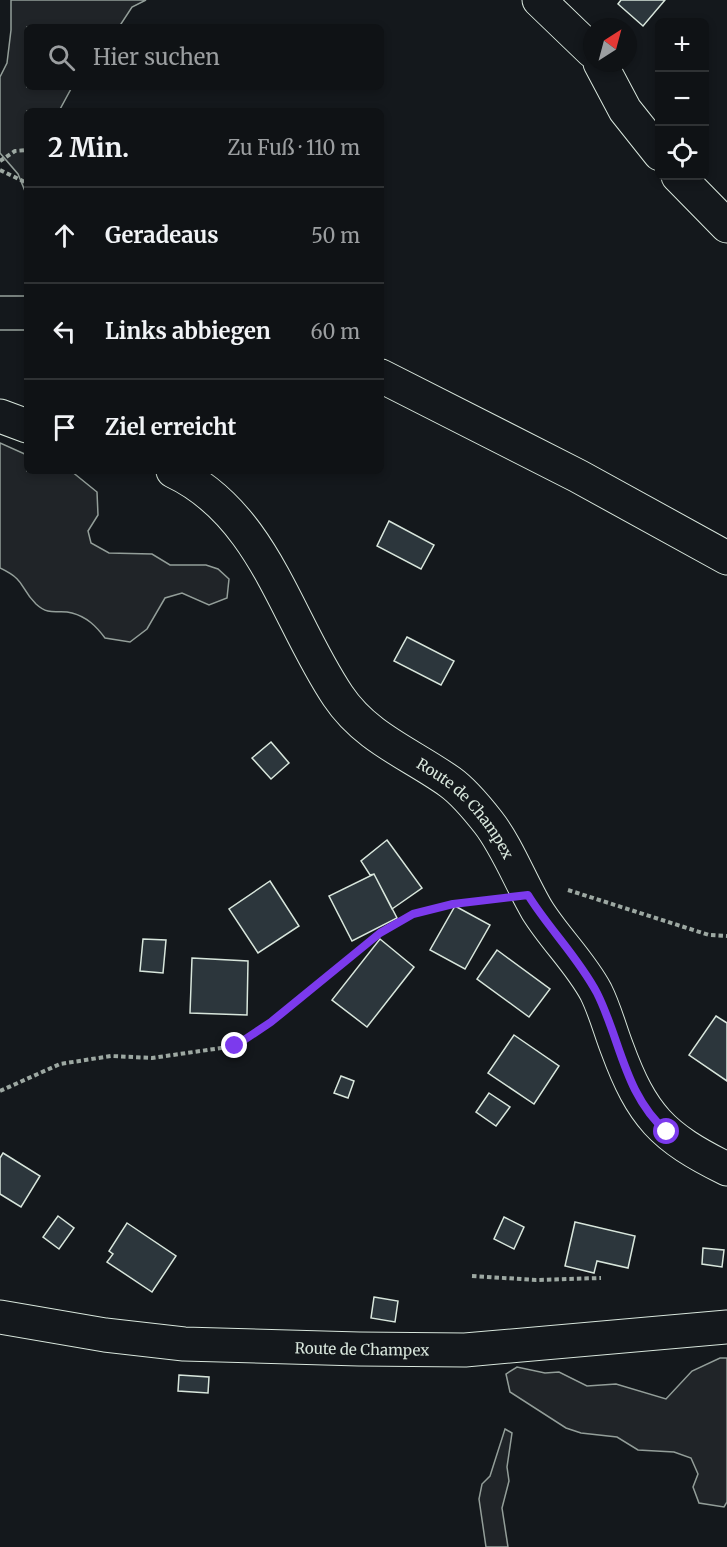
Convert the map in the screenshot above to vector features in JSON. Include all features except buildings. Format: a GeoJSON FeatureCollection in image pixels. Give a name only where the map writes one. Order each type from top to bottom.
{"type":"FeatureCollection","features":[{"type":"Feature","properties":{"kind":"street"},"geometry":{"type":"LineString","coordinates":[[538,0],[583,42]]}},
{"type":"Feature","properties":{"kind":"street"},"geometry":{"type":"LineString","coordinates":[[605,72],[625,110],[655,148]]}},
{"type":"Feature","properties":{"kind":"street"},"geometry":{"type":"LineString","coordinates":[[682,180],[727,226]]}},
{"type":"Feature","properties":{"kind":"street"},"geometry":{"type":"LineString","coordinates":[[0,314],[24,313]]}},
{"type":"Feature","properties":{"kind":"street"},"geometry":{"type":"LineString","coordinates":[[384,378],[578,476],[727,558]]}},
{"type":"Feature","properties":{"kind":"street"},"geometry":{"type":"LineString","coordinates":[[0,416],[24,425]]}},
{"type":"Feature","properties":{"kind":"street","name":"Route de Champex"},"geometry":{"type":"LineString","coordinates":[[179,474],[203,487],[234,514],[246,531],[324,674],[353,717],[372,733],[453,784],[489,823],[528,895],[549,927],[576,960],[596,993],[632,1088],[646,1112],[677,1141],[727,1169]]}},
{"type":"Feature","properties":{"kind":"street","name":"Route de Champex"},"geometry":{"type":"LineString","coordinates":[[0,1317],[105,1335],[184,1344],[359,1349],[465,1350],[727,1327]]}},
{"type":"Feature","properties":{"kind":"path"},"geometry":{"type":"LineString","coordinates":[[0,160],[15,151],[24,150]]}},
{"type":"Feature","properties":{"kind":"path"},"geometry":{"type":"LineString","coordinates":[[0,170],[24,182]]}},
{"type":"Feature","properties":{"kind":"path"},"geometry":{"type":"LineString","coordinates":[[0,1091],[60,1064],[111,1056],[152,1058],[235,1046],[271,1022],[380,933],[413,914],[453,904],[528,895],[549,885],[709,935],[727,936]]}},
{"type":"Feature","properties":{"kind":"path"},"geometry":{"type":"LineString","coordinates":[[472,1276],[536,1280],[601,1278]]}},
{"type":"Feature","properties":{"kind":"shaded area"},"geometry":{"type":"Polygon","coordinates":[[[11,0],[146,0],[132,7],[121,24],[24,24],[24,90],[70,90],[61,108],[24,108],[24,189],[18,174],[0,153],[0,77],[7,63],[11,30],[11,0]]]}},
{"type":"Feature","properties":{"kind":"shaded area"},"geometry":{"type":"Polygon","coordinates":[[[0,443],[24,454],[24,474],[75,474],[97,492],[98,515],[88,531],[91,543],[109,553],[152,554],[170,565],[206,565],[218,569],[229,579],[227,598],[209,605],[182,593],[165,598],[147,629],[130,642],[105,638],[91,622],[77,615],[67,612],[50,612],[41,608],[15,577],[0,568],[0,443]]]}},
{"type":"Feature","properties":{"kind":"shaded area"},"geometry":{"type":"Polygon","coordinates":[[[720,1358],[727,1358],[727,1502],[724,1507],[699,1503],[693,1487],[698,1474],[691,1458],[674,1452],[638,1450],[617,1437],[581,1433],[566,1428],[510,1392],[506,1374],[517,1367],[545,1373],[559,1372],[587,1386],[616,1384],[666,1399],[692,1371],[720,1358]]]}},
{"type":"Feature","properties":{"kind":"shaded area"},"geometry":{"type":"Polygon","coordinates":[[[505,1429],[512,1433],[507,1467],[509,1481],[502,1508],[508,1547],[486,1547],[479,1499],[482,1484],[490,1476],[505,1429]]]}},
{"type":"Feature","properties":{"kind":"route"},"geometry":{"type":"LineString","coordinates":[[235,1046],[271,1022],[380,933],[413,914],[453,904],[528,895],[549,927],[576,960],[596,993],[632,1088],[646,1112],[667,1132]]}}]}
